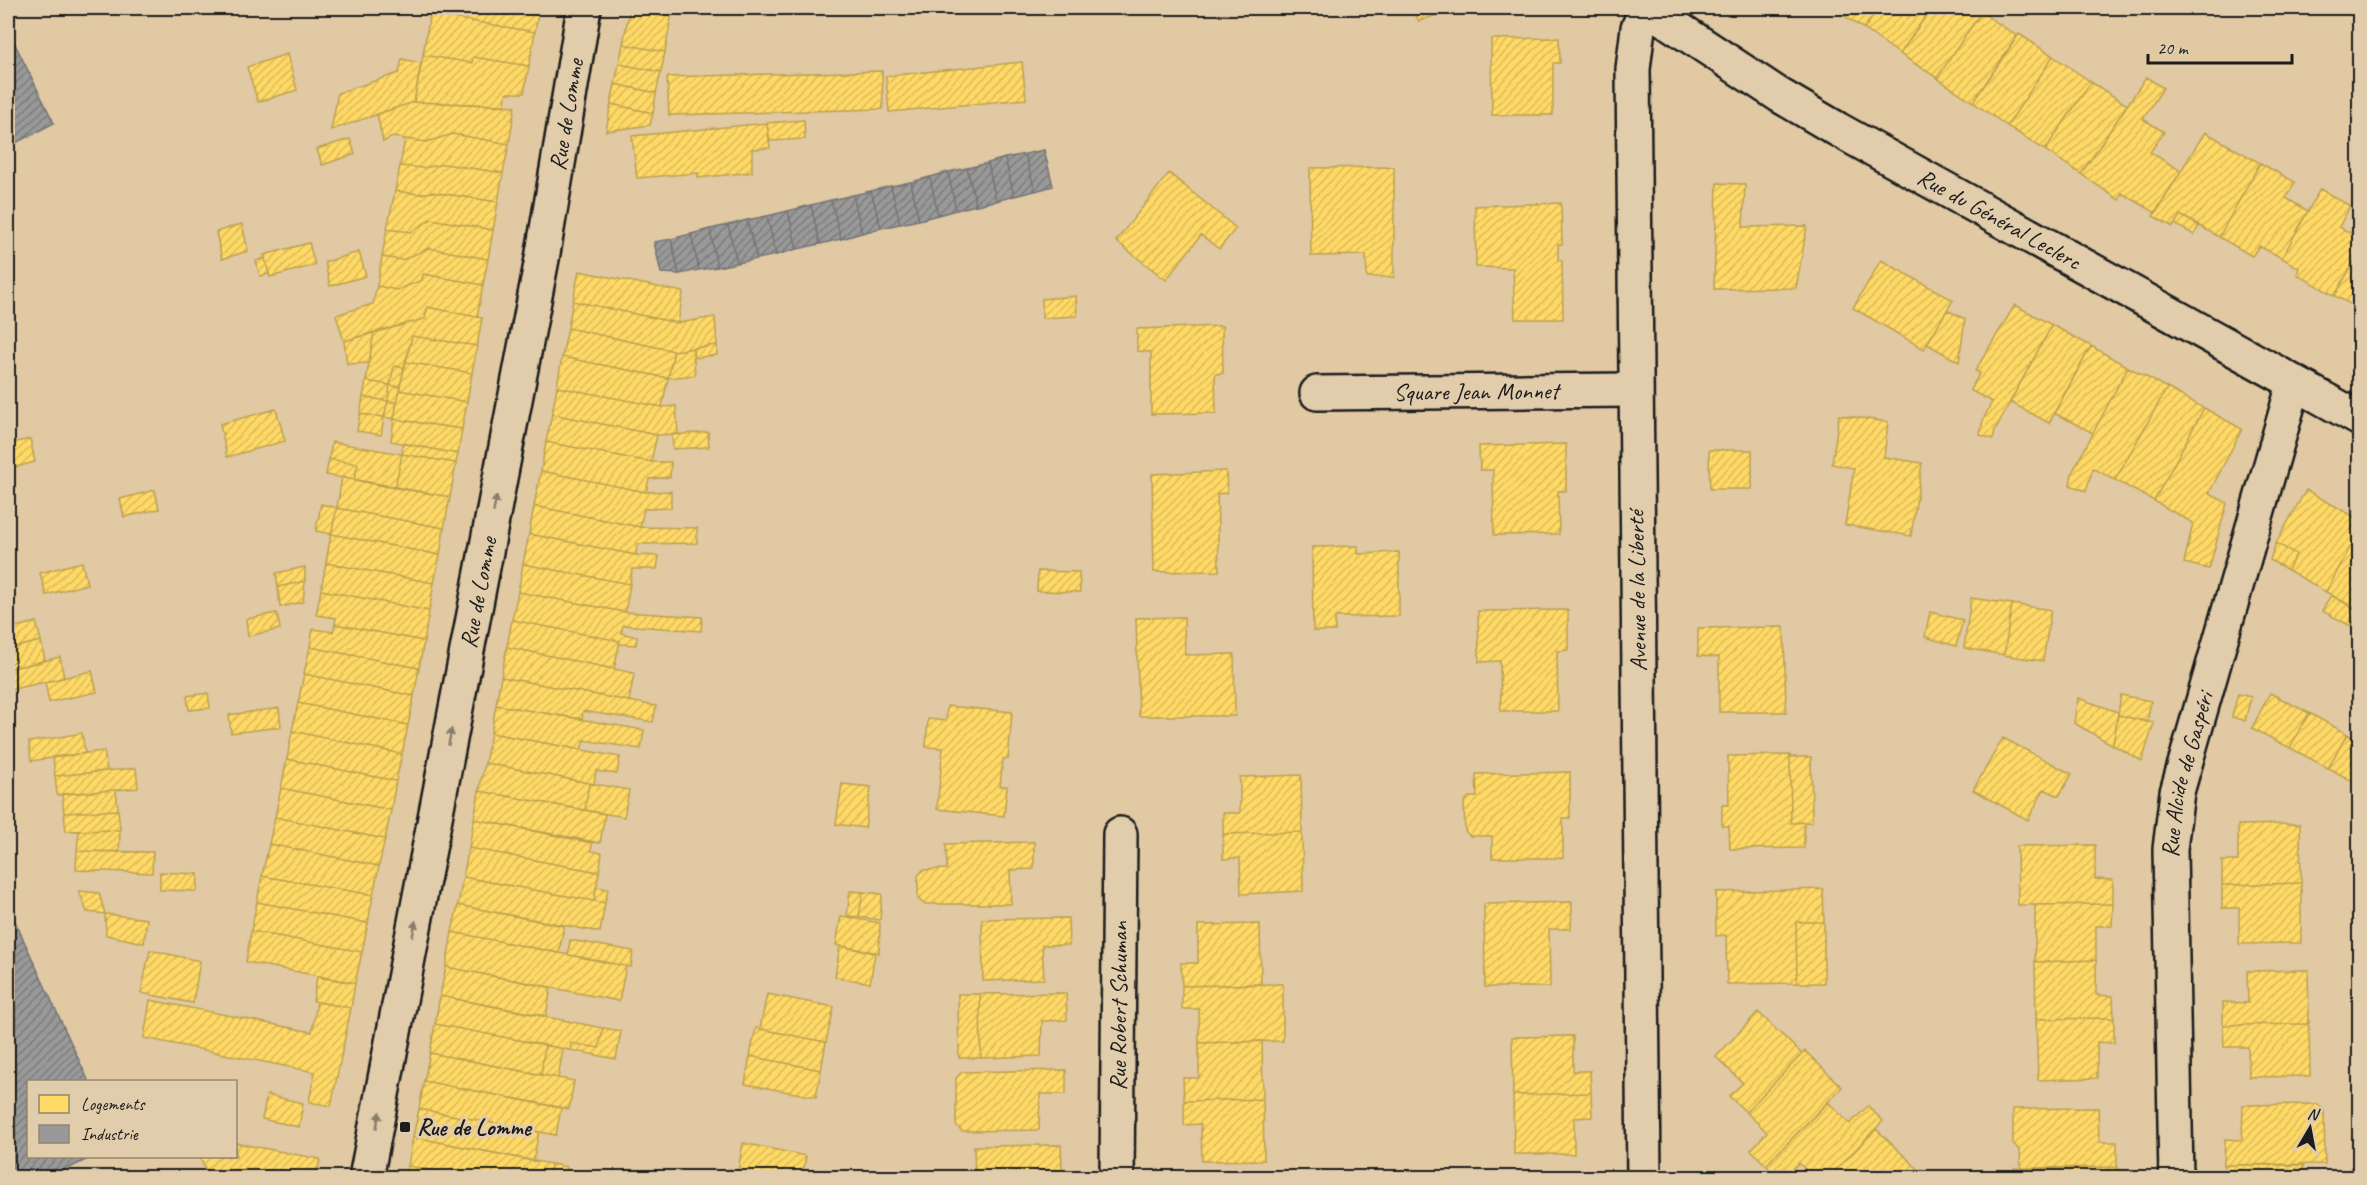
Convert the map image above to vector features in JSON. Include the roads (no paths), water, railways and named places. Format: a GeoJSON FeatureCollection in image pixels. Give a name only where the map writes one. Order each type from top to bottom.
{"type":"FeatureCollection","features":[{"type":"Feature","properties":{"kind":"street","name":"Rue de Lomme"},"geometry":{"type":"LineString","coordinates":[[366,1178],[542,259],[584,8]]}},
{"type":"Feature","properties":{"kind":"street","name":"Rue du Général Leclerc"},"geometry":{"type":"LineString","coordinates":[[1647,8],[1779,95],[1827,123],[2360,419]]}},
{"type":"Feature","properties":{"kind":"street","name":"Avenue de la Liberté"},"geometry":{"type":"LineString","coordinates":[[1644,1178],[1633,69],[1638,28],[1647,8]]}},
{"type":"Feature","properties":{"kind":"street","name":"Rue Alcide de Gaspéri"},"geometry":{"type":"LineString","coordinates":[[2176,1178],[2172,821],[2177,792],[2294,384]]}},
{"type":"Feature","properties":{"kind":"street","name":"Square Jean Monnet"},"geometry":{"type":"LineString","coordinates":[[1317,393],[1635,390]]}},
{"type":"Feature","properties":{"kind":"street","name":"Rue Robert Schuman"},"geometry":{"type":"LineString","coordinates":[[1118,1178],[1120,834]]}},
{"type":"Feature","properties":{"kind":"place","name":"Rue de Lomme"},"geometry":{"type":"Point","coordinates":[405,1127]}}]}
